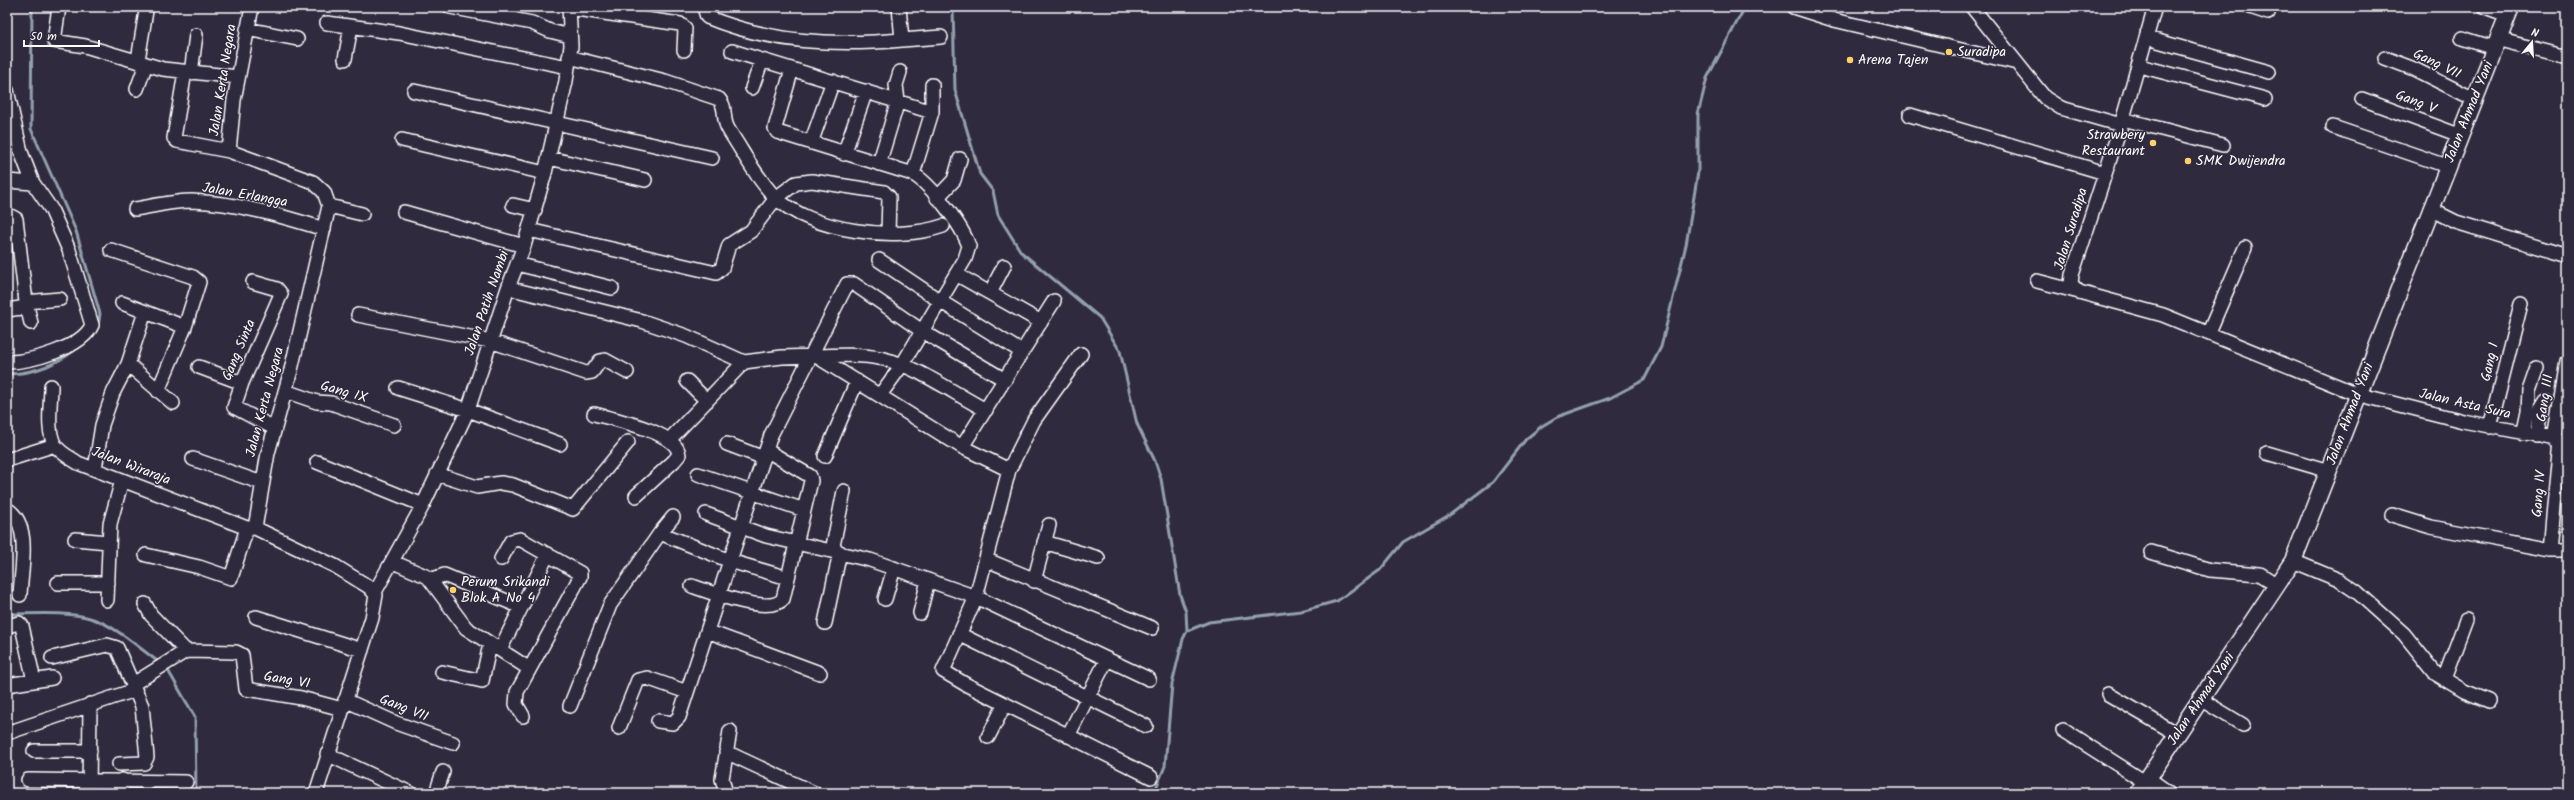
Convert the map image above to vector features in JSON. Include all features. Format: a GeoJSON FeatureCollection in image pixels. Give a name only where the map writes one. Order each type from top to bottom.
{"type":"FeatureCollection","features":[{"type":"Feature","properties":{"kind":"main road","name":"Jalan Ahmad Yani"},"geometry":{"type":"LineString","coordinates":[[2144,784],[2293,561],[2459,135],[2509,11]]}},
{"type":"Feature","properties":{"kind":"street"},"geometry":{"type":"LineString","coordinates":[[59,7],[54,41],[56,42],[85,46],[142,62],[188,72],[238,77]]}},
{"type":"Feature","properties":{"kind":"street","name":"Jalan Kerta Negara"},"geometry":{"type":"LineString","coordinates":[[146,554],[199,567],[231,578],[251,528],[274,428],[285,391],[324,229],[331,207],[324,192],[313,182],[229,151],[238,77],[252,7]]}},
{"type":"Feature","properties":{"kind":"street"},"geometry":{"type":"LineString","coordinates":[[450,7],[532,23],[550,32],[570,36]]}},
{"type":"Feature","properties":{"kind":"street"},"geometry":{"type":"LineString","coordinates":[[569,7],[680,24],[683,26],[686,33],[684,50]]}},
{"type":"Feature","properties":{"kind":"street","name":"Jalan Patih Nambi"},"geometry":{"type":"LineString","coordinates":[[375,592],[393,562],[423,505],[468,410],[508,288],[524,246],[546,173],[569,62],[569,7]]}},
{"type":"Feature","properties":{"kind":"street"},"geometry":{"type":"LineString","coordinates":[[704,7],[705,15],[713,19],[752,33],[793,41],[865,44],[941,37]]}},
{"type":"Feature","properties":{"kind":"street"},"geometry":{"type":"LineString","coordinates":[[898,7],[902,40]]}},
{"type":"Feature","properties":{"kind":"street"},"geometry":{"type":"LineString","coordinates":[[1793,7],[1834,20],[2016,63]]}},
{"type":"Feature","properties":{"kind":"street"},"geometry":{"type":"LineString","coordinates":[[1972,7],[2016,63],[2046,98],[2054,104],[2122,122],[2224,145]]}},
{"type":"Feature","properties":{"kind":"street","name":"Jalan Suradipa"},"geometry":{"type":"LineString","coordinates":[[2079,292],[2072,286],[2071,280],[2140,66],[2147,38],[2151,7]]}},
{"type":"Feature","properties":{"kind":"street"},"geometry":{"type":"LineString","coordinates":[[2250,7],[2268,13]]}},
{"type":"Feature","properties":{"kind":"street"},"geometry":{"type":"LineString","coordinates":[[2485,7],[2509,11]]}},
{"type":"Feature","properties":{"kind":"street"},"geometry":{"type":"LineString","coordinates":[[137,89],[142,62],[146,11]]}},
{"type":"Feature","properties":{"kind":"street"},"geometry":{"type":"LineString","coordinates":[[327,23],[399,33],[569,62],[665,81],[719,99],[724,107],[727,128],[761,179],[776,198],[825,226],[888,233],[922,232],[943,226]]}},
{"type":"Feature","properties":{"kind":"street"},"geometry":{"type":"LineString","coordinates":[[345,60],[351,27]]}},
{"type":"Feature","properties":{"kind":"street"},"geometry":{"type":"LineString","coordinates":[[247,29],[296,39]]}},
{"type":"Feature","properties":{"kind":"street"},"geometry":{"type":"LineString","coordinates":[[196,35],[173,136],[177,140],[229,151]]}},
{"type":"Feature","properties":{"kind":"street"},"geometry":{"type":"LineString","coordinates":[[2147,38],[2269,72]]}},
{"type":"Feature","properties":{"kind":"street"},"geometry":{"type":"LineString","coordinates":[[2462,38],[2567,57]]}},
{"type":"Feature","properties":{"kind":"street"},"geometry":{"type":"LineString","coordinates":[[732,51],[932,112]]}},
{"type":"Feature","properties":{"kind":"street","name":"Gang VII"},"geometry":{"type":"LineString","coordinates":[[2385,58],[2414,69],[2474,99]]}},
{"type":"Feature","properties":{"kind":"street"},"geometry":{"type":"LineString","coordinates":[[752,88],[762,60]]}},
{"type":"Feature","properties":{"kind":"street"},"geometry":{"type":"LineString","coordinates":[[2140,66],[2265,100]]}},
{"type":"Feature","properties":{"kind":"street"},"geometry":{"type":"LineString","coordinates":[[792,69],[775,128],[778,132],[844,154],[914,174],[937,198],[957,224],[969,246],[968,253],[902,365],[880,395]]}},
{"type":"Feature","properties":{"kind":"street"},"geometry":{"type":"LineString","coordinates":[[879,164],[898,101],[896,85],[900,72]]}},
{"type":"Feature","properties":{"kind":"street"},"geometry":{"type":"LineString","coordinates":[[811,143],[833,81]]}},
{"type":"Feature","properties":{"kind":"street"},"geometry":{"type":"LineString","coordinates":[[914,174],[932,112],[932,85]]}},
{"type":"Feature","properties":{"kind":"street"},"geometry":{"type":"LineString","coordinates":[[7,90],[11,127],[33,183],[51,209],[69,250],[92,325],[90,331],[72,345],[34,359],[7,362]]}},
{"type":"Feature","properties":{"kind":"street"},"geometry":{"type":"LineString","coordinates":[[414,91],[556,121],[712,158]]}},
{"type":"Feature","properties":{"kind":"street"},"geometry":{"type":"LineString","coordinates":[[844,154],[866,91]]}},
{"type":"Feature","properties":{"kind":"street","name":"Gang V"},"geometry":{"type":"LineString","coordinates":[[2362,98],[2459,135]]}},
{"type":"Feature","properties":{"kind":"street"},"geometry":{"type":"LineString","coordinates":[[1910,115],[2105,173]]}},
{"type":"Feature","properties":{"kind":"street"},"geometry":{"type":"LineString","coordinates":[[2333,127],[2447,166]]}},
{"type":"Feature","properties":{"kind":"street"},"geometry":{"type":"LineString","coordinates":[[402,140],[546,173]]}},
{"type":"Feature","properties":{"kind":"street"},"geometry":{"type":"LineString","coordinates":[[549,158],[645,180]]}},
{"type":"Feature","properties":{"kind":"street"},"geometry":{"type":"LineString","coordinates":[[937,198],[954,180],[960,159]]}},
{"type":"Feature","properties":{"kind":"street"},"geometry":{"type":"LineString","coordinates":[[7,181],[33,183]]}},
{"type":"Feature","properties":{"kind":"street"},"geometry":{"type":"LineString","coordinates":[[529,230],[716,273],[722,268],[729,246],[751,231],[776,198],[796,183],[805,181],[884,192],[889,197],[888,233]]}},
{"type":"Feature","properties":{"kind":"street","name":"Jalan Erlangga"},"geometry":{"type":"LineString","coordinates":[[135,209],[184,202],[207,203],[273,214],[324,229]]}},
{"type":"Feature","properties":{"kind":"street"},"geometry":{"type":"LineString","coordinates":[[514,205],[535,210]]}},
{"type":"Feature","properties":{"kind":"street"},"geometry":{"type":"LineString","coordinates":[[331,207],[362,214]]}},
{"type":"Feature","properties":{"kind":"street"},"geometry":{"type":"LineString","coordinates":[[2430,209],[2459,222],[2567,256]]}},
{"type":"Feature","properties":{"kind":"street"},"geometry":{"type":"LineString","coordinates":[[404,212],[524,246]]}},
{"type":"Feature","properties":{"kind":"street"},"geometry":{"type":"LineString","coordinates":[[7,214],[16,219],[26,305],[31,323]]}},
{"type":"Feature","properties":{"kind":"street"},"geometry":{"type":"LineString","coordinates":[[2209,332],[2245,248]]}},
{"type":"Feature","properties":{"kind":"street"},"geometry":{"type":"LineString","coordinates":[[112,250],[197,280],[199,287],[185,327],[158,391]]}},
{"type":"Feature","properties":{"kind":"street"},"geometry":{"type":"LineString","coordinates":[[880,260],[940,301],[1022,352]]}},
{"type":"Feature","properties":{"kind":"street"},"geometry":{"type":"LineString","coordinates":[[517,264],[612,288]]}},
{"type":"Feature","properties":{"kind":"street"},"geometry":{"type":"LineString","coordinates":[[990,293],[1004,266]]}},
{"type":"Feature","properties":{"kind":"street"},"geometry":{"type":"LineString","coordinates":[[956,274],[1040,322]]}},
{"type":"Feature","properties":{"kind":"street"},"geometry":{"type":"LineString","coordinates":[[2037,281],[2144,308],[2209,332],[2358,394]]}},
{"type":"Feature","properties":{"kind":"street","name":"Gang Sinta"},"geometry":{"type":"LineString","coordinates":[[252,282],[277,289],[281,294],[234,403],[235,409],[274,428]]}},
{"type":"Feature","properties":{"kind":"street"},"geometry":{"type":"LineString","coordinates":[[658,721],[675,723],[687,692],[775,425],[814,356],[845,286],[849,283],[854,284],[922,331],[1005,380]]}},
{"type":"Feature","properties":{"kind":"street"},"geometry":{"type":"LineString","coordinates":[[508,288],[642,321],[686,336],[744,362],[782,356],[858,355],[885,359],[902,365],[986,410]]}},
{"type":"Feature","properties":{"kind":"street"},"geometry":{"type":"LineString","coordinates":[[7,310],[60,299]]}},
{"type":"Feature","properties":{"kind":"street"},"geometry":{"type":"LineString","coordinates":[[962,447],[1054,301]]}},
{"type":"Feature","properties":{"kind":"street"},"geometry":{"type":"LineString","coordinates":[[122,303],[185,327]]}},
{"type":"Feature","properties":{"kind":"street","name":"Gang I"},"geometry":{"type":"LineString","coordinates":[[2490,427],[2522,304]]}},
{"type":"Feature","properties":{"kind":"street"},"geometry":{"type":"LineString","coordinates":[[95,469],[102,425],[113,393],[128,364],[145,312]]}},
{"type":"Feature","properties":{"kind":"street"},"geometry":{"type":"LineString","coordinates":[[358,315],[490,341],[586,373],[592,372],[600,361],[605,360],[627,372]]}},
{"type":"Feature","properties":{"kind":"street"},"geometry":{"type":"LineString","coordinates":[[1081,354],[1034,420],[1009,470],[987,560],[976,597],[943,671],[1005,704],[1151,777]]}},
{"type":"Feature","properties":{"kind":"street"},"geometry":{"type":"LineString","coordinates":[[814,356],[880,395],[962,447],[1009,470]]}},
{"type":"Feature","properties":{"kind":"street","name":"Gang III"},"geometry":{"type":"LineString","coordinates":[[2560,440],[2567,361]]}},
{"type":"Feature","properties":{"kind":"street"},"geometry":{"type":"LineString","coordinates":[[670,440],[744,362]]}},
{"type":"Feature","properties":{"kind":"street"},"geometry":{"type":"LineString","coordinates":[[128,364],[173,403]]}},
{"type":"Feature","properties":{"kind":"street"},"geometry":{"type":"LineString","coordinates":[[199,368],[242,383]]}},
{"type":"Feature","properties":{"kind":"street"},"geometry":{"type":"LineString","coordinates":[[2523,434],[2528,411],[2529,390],[2537,368]]}},
{"type":"Feature","properties":{"kind":"street"},"geometry":{"type":"LineString","coordinates":[[687,381],[707,401]]}},
{"type":"Feature","properties":{"kind":"street"},"geometry":{"type":"LineString","coordinates":[[825,456],[857,381]]}},
{"type":"Feature","properties":{"kind":"street"},"geometry":{"type":"LineString","coordinates":[[7,460],[55,445],[50,417],[51,386]]}},
{"type":"Feature","properties":{"kind":"street"},"geometry":{"type":"LineString","coordinates":[[398,388],[468,410],[560,444]]}},
{"type":"Feature","properties":{"kind":"street","name":"Gang IX"},"geometry":{"type":"LineString","coordinates":[[285,391],[317,402],[331,403],[394,425]]}},
{"type":"Feature","properties":{"kind":"street","name":"Jalan Asta Sura"},"geometry":{"type":"LineString","coordinates":[[2358,394],[2490,427],[2560,440]]}},
{"type":"Feature","properties":{"kind":"street"},"geometry":{"type":"LineString","coordinates":[[2537,436],[2541,410],[2546,402]]}},
{"type":"Feature","properties":{"kind":"street"},"geometry":{"type":"LineString","coordinates":[[594,414],[638,426],[670,440],[678,449],[679,455],[636,496]]}},
{"type":"Feature","properties":{"kind":"street","name":"Gang IV"},"geometry":{"type":"LineString","coordinates":[[2550,550],[2560,440]]}},
{"type":"Feature","properties":{"kind":"street"},"geometry":{"type":"LineString","coordinates":[[437,474],[477,487],[501,483],[514,485],[573,509],[628,442]]}},
{"type":"Feature","properties":{"kind":"street"},"geometry":{"type":"LineString","coordinates":[[692,586],[719,596],[743,602],[775,605],[783,599],[811,481],[810,476],[765,454],[727,444]]}},
{"type":"Feature","properties":{"kind":"street","name":"Jalan Wiraraja"},"geometry":{"type":"LineString","coordinates":[[55,445],[78,463],[251,528]]}},
{"type":"Feature","properties":{"kind":"street"},"geometry":{"type":"LineString","coordinates":[[2267,453],[2329,471]]}},
{"type":"Feature","properties":{"kind":"street"},"geometry":{"type":"LineString","coordinates":[[193,459],[262,484]]}},
{"type":"Feature","properties":{"kind":"street"},"geometry":{"type":"LineString","coordinates":[[317,462],[423,505]]}},
{"type":"Feature","properties":{"kind":"street"},"geometry":{"type":"LineString","coordinates":[[698,474],[753,494],[804,510]]}},
{"type":"Feature","properties":{"kind":"street"},"geometry":{"type":"LineString","coordinates":[[107,600],[108,542],[112,511],[122,480]]}},
{"type":"Feature","properties":{"kind":"street"},"geometry":{"type":"LineString","coordinates":[[825,623],[844,491]]}},
{"type":"Feature","properties":{"kind":"street"},"geometry":{"type":"LineString","coordinates":[[7,509],[14,513],[21,526],[22,546],[20,595]]}},
{"type":"Feature","properties":{"kind":"street"},"geometry":{"type":"LineString","coordinates":[[706,514],[741,528],[796,544],[836,552],[894,568],[976,597],[1149,679]]}},
{"type":"Feature","properties":{"kind":"street"},"geometry":{"type":"LineString","coordinates":[[2392,515],[2431,527],[2550,550],[2567,550]]}},
{"type":"Feature","properties":{"kind":"street"},"geometry":{"type":"LineString","coordinates":[[570,706],[610,605],[660,533],[673,517]]}},
{"type":"Feature","properties":{"kind":"street"},"geometry":{"type":"LineString","coordinates":[[1034,581],[1049,525]]}},
{"type":"Feature","properties":{"kind":"street"},"geometry":{"type":"LineString","coordinates":[[251,528],[322,559],[375,592],[377,604],[343,704],[316,793]]}},
{"type":"Feature","properties":{"kind":"street"},"geometry":{"type":"LineString","coordinates":[[660,533],[730,561],[788,578]]}},
{"type":"Feature","properties":{"kind":"street"},"geometry":{"type":"LineString","coordinates":[[75,539],[108,542]]}},
{"type":"Feature","properties":{"kind":"street"},"geometry":{"type":"LineString","coordinates":[[501,559],[511,541],[520,539],[578,569],[581,575],[528,668],[515,698],[523,716]]}},
{"type":"Feature","properties":{"kind":"street"},"geometry":{"type":"LineString","coordinates":[[1044,542],[1098,558]]}},
{"type":"Feature","properties":{"kind":"street"},"geometry":{"type":"LineString","coordinates":[[2151,552],[2210,570],[2260,574],[2277,585]]}},
{"type":"Feature","properties":{"kind":"street"},"geometry":{"type":"LineString","coordinates":[[442,672],[477,682],[482,681],[495,647],[548,554]]}},
{"type":"Feature","properties":{"kind":"street"},"geometry":{"type":"LineString","coordinates":[[987,560],[1034,581],[1152,628]]}},
{"type":"Feature","properties":{"kind":"street"},"geometry":{"type":"LineString","coordinates":[[2293,561],[2339,580],[2357,592],[2404,634],[2436,674],[2489,701]]}},
{"type":"Feature","properties":{"kind":"street"},"geometry":{"type":"LineString","coordinates":[[393,562],[430,580],[466,628],[528,668]]}},
{"type":"Feature","properties":{"kind":"street"},"geometry":{"type":"LineString","coordinates":[[885,599],[894,568]]}},
{"type":"Feature","properties":{"kind":"street"},"geometry":{"type":"LineString","coordinates":[[430,580],[444,575],[514,604]]}},
{"type":"Feature","properties":{"kind":"street"},"geometry":{"type":"LineString","coordinates":[[920,613],[928,580]]}},
{"type":"Feature","properties":{"kind":"street"},"geometry":{"type":"LineString","coordinates":[[58,583],[108,583]]}},
{"type":"Feature","properties":{"kind":"street"},"geometry":{"type":"LineString","coordinates":[[7,733],[134,687],[151,673],[186,651],[151,616],[145,604]]}},
{"type":"Feature","properties":{"kind":"street"},"geometry":{"type":"LineString","coordinates":[[256,617],[362,650]]}},
{"type":"Feature","properties":{"kind":"street"},"geometry":{"type":"LineString","coordinates":[[2444,679],[2466,620]]}},
{"type":"Feature","properties":{"kind":"street"},"geometry":{"type":"LineString","coordinates":[[7,626],[19,623],[22,626],[34,681]]}},
{"type":"Feature","properties":{"kind":"street"},"geometry":{"type":"LineString","coordinates":[[707,631],[820,673]]}},
{"type":"Feature","properties":{"kind":"street"},"geometry":{"type":"LineString","coordinates":[[959,634],[1088,696],[1146,726]]}},
{"type":"Feature","properties":{"kind":"street"},"geometry":{"type":"LineString","coordinates":[[52,658],[113,645],[117,648],[142,706],[147,757],[144,763],[119,764]]}},
{"type":"Feature","properties":{"kind":"street","name":"Gang VI"},"geometry":{"type":"LineString","coordinates":[[186,651],[236,652],[242,655],[245,687],[248,690],[343,704]]}},
{"type":"Feature","properties":{"kind":"street"},"geometry":{"type":"LineString","coordinates":[[1068,736],[1107,659]]}},
{"type":"Feature","properties":{"kind":"street"},"geometry":{"type":"LineString","coordinates":[[7,685],[52,678]]}},
{"type":"Feature","properties":{"kind":"street"},"geometry":{"type":"LineString","coordinates":[[619,728],[638,680],[647,678],[687,692]]}},
{"type":"Feature","properties":{"kind":"street"},"geometry":{"type":"LineString","coordinates":[[2108,694],[2177,734]]}},
{"type":"Feature","properties":{"kind":"street"},"geometry":{"type":"LineString","coordinates":[[2200,699],[2243,725]]}},
{"type":"Feature","properties":{"kind":"street"},"geometry":{"type":"LineString","coordinates":[[89,787],[90,704]]}},
{"type":"Feature","properties":{"kind":"street","name":"Gang VII"},"geometry":{"type":"LineString","coordinates":[[343,704],[453,743]]}},
{"type":"Feature","properties":{"kind":"street"},"geometry":{"type":"LineString","coordinates":[[988,737],[1005,704]]}},
{"type":"Feature","properties":{"kind":"street"},"geometry":{"type":"LineString","coordinates":[[2064,730],[2144,784],[2169,793]]}},
{"type":"Feature","properties":{"kind":"street"},"geometry":{"type":"LineString","coordinates":[[726,793],[722,779],[730,732]]}},
{"type":"Feature","properties":{"kind":"street"},"geometry":{"type":"LineString","coordinates":[[34,751],[90,751]]}},
{"type":"Feature","properties":{"kind":"street"},"geometry":{"type":"LineString","coordinates":[[726,752],[814,793]]}},
{"type":"Feature","properties":{"kind":"street"},"geometry":{"type":"LineString","coordinates":[[327,754],[410,793]]}},
{"type":"Feature","properties":{"kind":"street"},"geometry":{"type":"LineString","coordinates":[[436,793],[443,772]]}},
{"type":"Feature","properties":{"kind":"street"},"geometry":{"type":"LineString","coordinates":[[28,780],[89,787],[150,787],[186,782]]}},
{"type":"Feature","properties":{"kind":"waterway"},"geometry":{"type":"LineString","coordinates":[[32,7],[31,129],[76,231],[100,314],[98,327],[91,336]]}},
{"type":"Feature","properties":{"kind":"waterway"},"geometry":{"type":"LineString","coordinates":[[953,7],[955,90],[980,174],[993,191],[998,215],[1021,252],[1100,318],[1120,351],[1137,424],[1155,461],[1161,479],[1180,595],[1186,612],[1187,631]]}},
{"type":"Feature","properties":{"kind":"waterway"},"geometry":{"type":"LineString","coordinates":[[1154,793],[1165,766],[1172,684],[1183,639],[1187,631],[1209,622],[1301,611],[1337,601],[1380,570],[1403,542],[1451,514],[1493,482],[1526,439],[1542,426],[1557,417],[1610,398],[1644,380],[1661,347],[1686,245],[1698,172],[1698,114],[1707,78],[1745,7]]}},
{"type":"Feature","properties":{"kind":"waterway"},"geometry":{"type":"LineString","coordinates":[[7,374],[37,370],[65,357],[81,345]]}},
{"type":"Feature","properties":{"kind":"waterway"},"geometry":{"type":"LineString","coordinates":[[7,614],[62,614],[83,616],[93,619],[119,632],[160,663]]}},
{"type":"Feature","properties":{"kind":"waterway"},"geometry":{"type":"LineString","coordinates":[[166,667],[195,717],[196,793]]}},
{"type":"Feature","properties":{"kind":"place","name":"Suradipa"},"geometry":{"type":"Point","coordinates":[1949,52]}},
{"type":"Feature","properties":{"kind":"place","name":"Arena Tajen"},"geometry":{"type":"Point","coordinates":[1850,60]}},
{"type":"Feature","properties":{"kind":"place","name":"Strawbery Restaurant"},"geometry":{"type":"Point","coordinates":[2153,143]}},
{"type":"Feature","properties":{"kind":"place","name":"SMK Dwijendra"},"geometry":{"type":"Point","coordinates":[2188,161]}},
{"type":"Feature","properties":{"kind":"place","name":"Perum Srikandi Blok A No 4"},"geometry":{"type":"Point","coordinates":[453,590]}}]}
